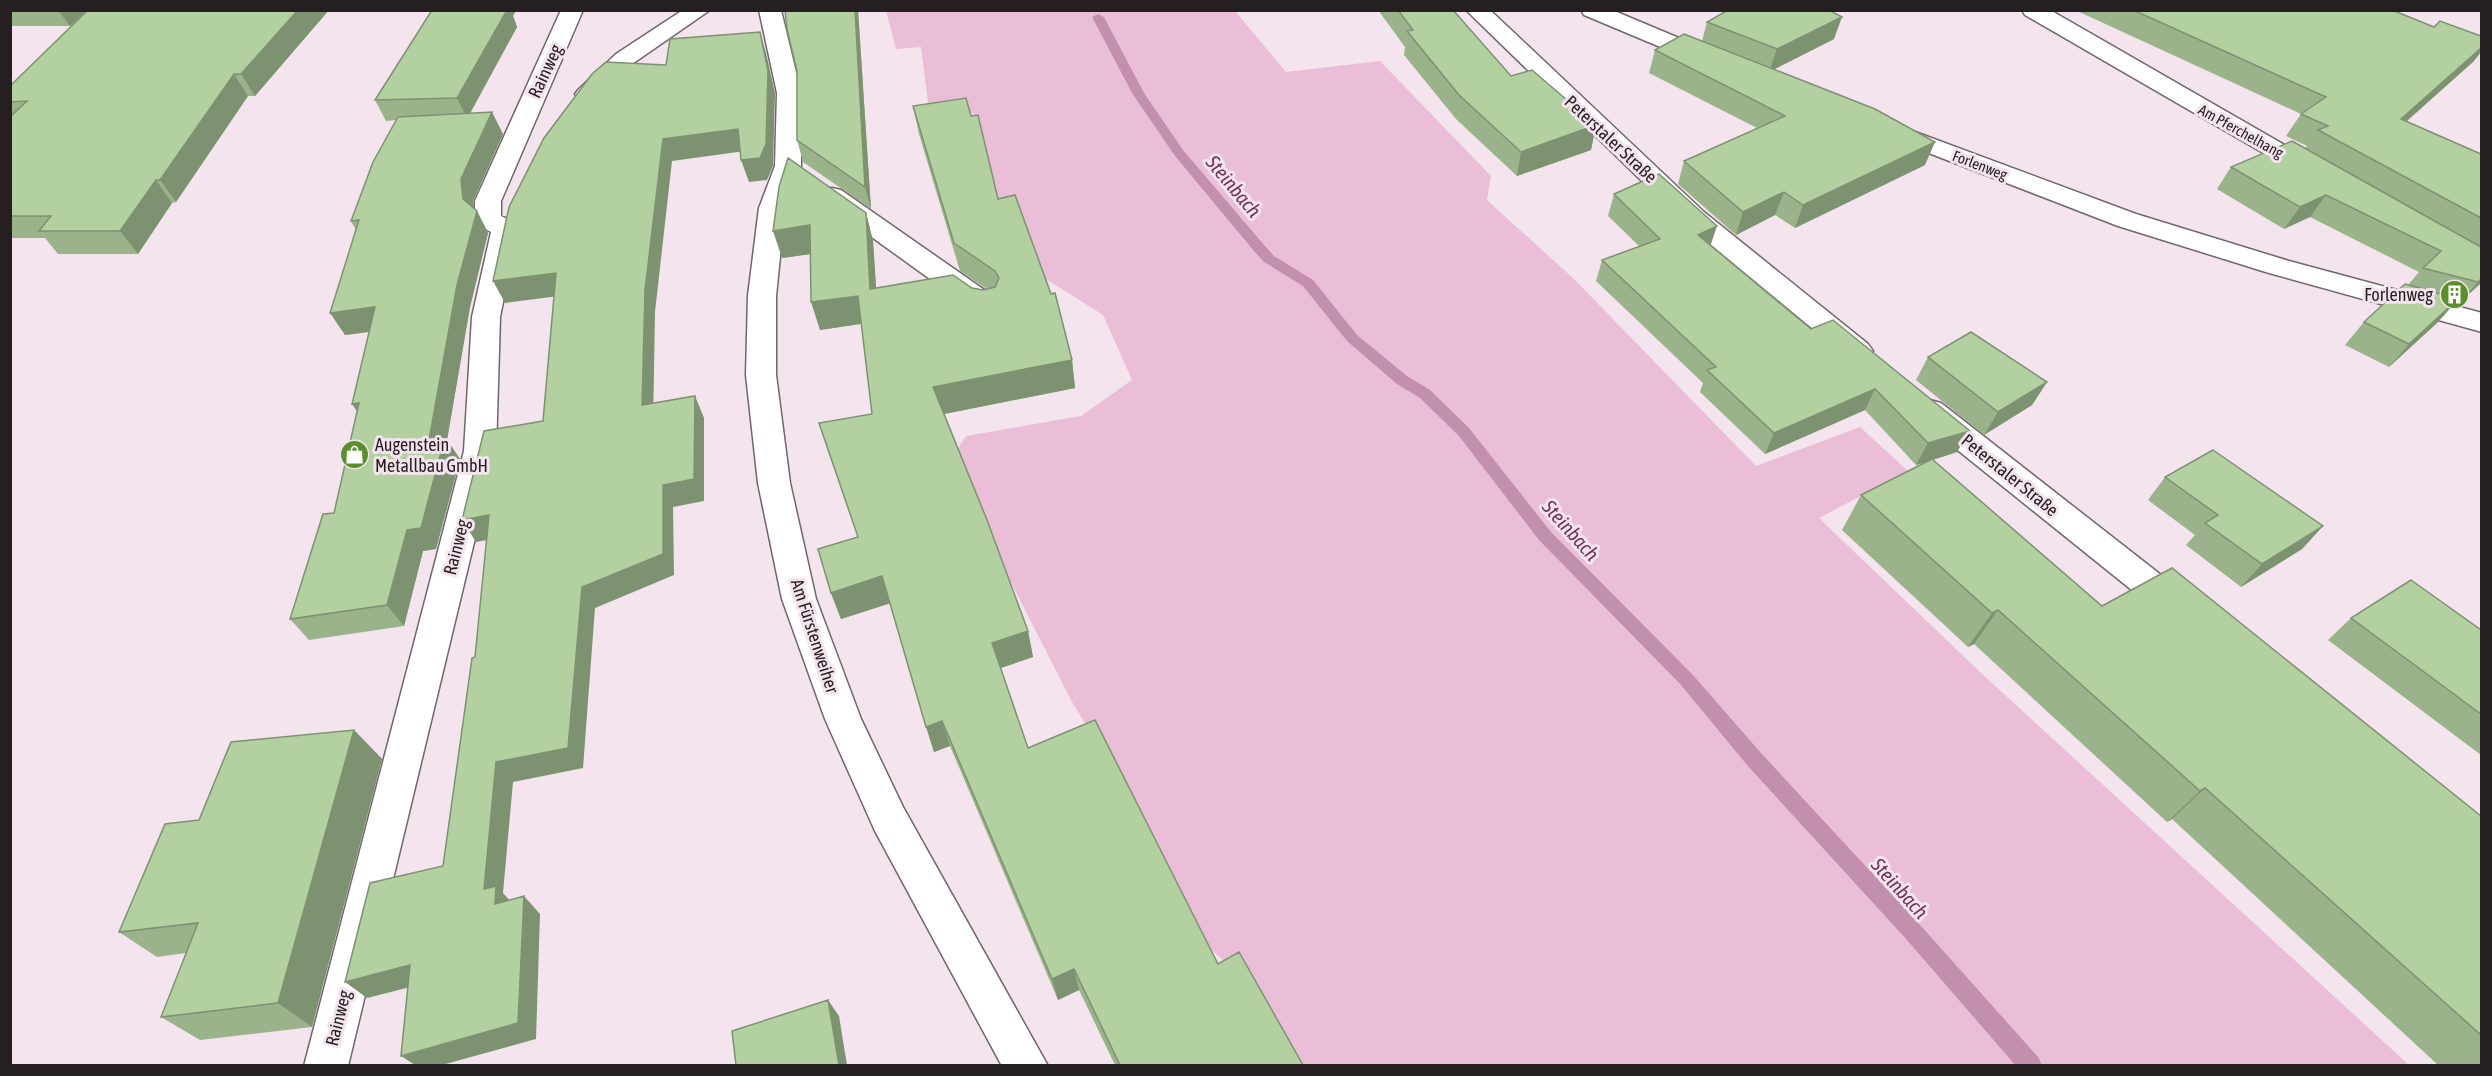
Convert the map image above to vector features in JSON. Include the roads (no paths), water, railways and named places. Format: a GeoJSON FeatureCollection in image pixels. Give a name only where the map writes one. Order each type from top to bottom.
{"type":"FeatureCollection","features":[{"type":"Feature","properties":{"kind":"street","name":"Rainweg"},"geometry":{"type":"LineString","coordinates":[[326,1065],[480,451],[486,317],[509,219],[488,220],[488,201],[572,10]]}},
{"type":"Feature","properties":{"kind":"street"},"geometry":{"type":"LineString","coordinates":[[571,116],[595,84],[611,69],[699,10]]}},
{"type":"Feature","properties":{"kind":"street","name":"Am Fürstenweiher"},"geometry":{"type":"LineString","coordinates":[[770,10],[789,93],[788,166],[772,208],[762,296],[761,375],[774,483],[799,598],[843,719],[889,819],[1026,1065]]}},
{"type":"Feature","properties":{"kind":"street","name":"Peterstaler Straße"},"geometry":{"type":"LineString","coordinates":[[1477,10],[1695,218],[1876,366]]}},
{"type":"Feature","properties":{"kind":"street"},"geometry":{"type":"LineString","coordinates":[[1592,10],[1727,67]]}},
{"type":"Feature","properties":{"kind":"street","name":"Am Pferchelhang"},"geometry":{"type":"LineString","coordinates":[[2033,10],[2331,182]]}},
{"type":"Feature","properties":{"kind":"street","name":"Forlenweg"},"geometry":{"type":"LineString","coordinates":[[1872,122],[2127,220],[2481,323]]}},
{"type":"Feature","properties":{"kind":"street"},"geometry":{"type":"LineString","coordinates":[[788,166],[988,307]]}},
{"type":"Feature","properties":{"kind":"street","name":"Peterstaler Straße"},"geometry":{"type":"LineString","coordinates":[[1912,395],[2199,625]]}},
{"type":"Feature","properties":{"kind":"waterway","name":"Steinbach"},"geometry":{"type":"LineString","coordinates":[[1098,17],[1138,93],[1179,153],[1259,248],[1269,259],[1308,283],[1352,338],[1402,380],[1425,394],[1464,432],[1545,536],[1687,680],[1754,759],[1914,933],[2031,1066]]}},
{"type":"Feature","properties":{"kind":"place","name":"Forlenweg"},"geometry":{"type":"Point","coordinates":[2454,294]}},
{"type":"Feature","properties":{"kind":"place","name":"Augenstein Metallbau GmbH"},"geometry":{"type":"Point","coordinates":[354,454]}}]}
